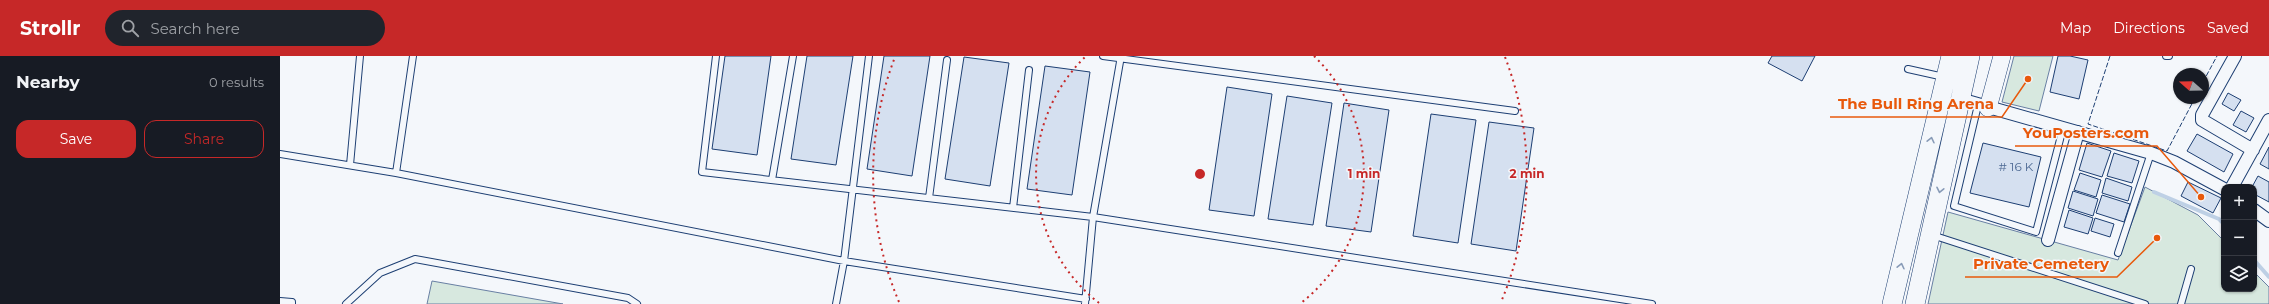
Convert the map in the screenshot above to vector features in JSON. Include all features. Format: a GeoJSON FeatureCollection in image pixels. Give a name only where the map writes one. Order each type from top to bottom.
{"type":"FeatureCollection","features":[{"type":"Feature","properties":{"kind":"main road"},"geometry":{"type":"LineString","coordinates":[[1892,304],[1951,56]]}},
{"type":"Feature","properties":{"kind":"main road"},"geometry":{"type":"LineString","coordinates":[[1915,304],[1930,234],[1975,104],[1970,56]]}},
{"type":"Feature","properties":{"kind":"street"},"geometry":{"type":"LineString","coordinates":[[2002,56],[1975,104],[2151,153],[2174,162],[2221,187]]}},
{"type":"Feature","properties":{"kind":"street"},"geometry":{"type":"LineString","coordinates":[[2235,56],[2202,115],[2202,120],[2253,150]]}},
{"type":"Feature","properties":{"kind":"street"},"geometry":{"type":"LineString","coordinates":[[2234,184],[2269,120]]}},
{"type":"Feature","properties":{"kind":"street"},"geometry":{"type":"LineString","coordinates":[[2048,240],[2078,132]]}},
{"type":"Feature","properties":{"kind":"street"},"geometry":{"type":"LineString","coordinates":[[2257,212],[2269,221]]}},
{"type":"Feature","properties":{"kind":"lane"},"geometry":{"type":"LineString","coordinates":[[350,165],[360,56]]}},
{"type":"Feature","properties":{"kind":"lane"},"geometry":{"type":"LineString","coordinates":[[396,173],[413,56]]}},
{"type":"Feature","properties":{"kind":"lane"},"geometry":{"type":"LineString","coordinates":[[716,56],[702,172],[1093,217],[1652,304]]}},
{"type":"Feature","properties":{"kind":"lane"},"geometry":{"type":"LineString","coordinates":[[772,180],[793,56]]}},
{"type":"Feature","properties":{"kind":"lane"},"geometry":{"type":"LineString","coordinates":[[836,304],[844,261],[869,56]]}},
{"type":"Feature","properties":{"kind":"lane"},"geometry":{"type":"LineString","coordinates":[[1103,56],[1121,57],[1515,111]]}},
{"type":"Feature","properties":{"kind":"lane"},"geometry":{"type":"LineString","coordinates":[[280,154],[396,173],[844,261],[1086,302],[1093,217],[1121,57]]}},
{"type":"Feature","properties":{"kind":"lane"},"geometry":{"type":"LineString","coordinates":[[929,198],[947,60]]}},
{"type":"Feature","properties":{"kind":"lane"},"geometry":{"type":"LineString","coordinates":[[1908,69],[1946,78]]}},
{"type":"Feature","properties":{"kind":"lane"},"geometry":{"type":"LineString","coordinates":[[1013,208],[1029,70]]}},
{"type":"Feature","properties":{"kind":"lane"},"geometry":{"type":"LineString","coordinates":[[1975,104],[1954,206],[2036,232],[2063,128]]}},
{"type":"Feature","properties":{"kind":"lane"},"geometry":{"type":"LineString","coordinates":[[2118,253],[2151,153]]}},
{"type":"Feature","properties":{"kind":"lane"},"geometry":{"type":"LineString","coordinates":[[1930,234],[2145,304]]}},
{"type":"Feature","properties":{"kind":"lane"},"geometry":{"type":"LineString","coordinates":[[346,304],[380,272],[415,259],[628,298],[637,304]]}},
{"type":"Feature","properties":{"kind":"lane"},"geometry":{"type":"LineString","coordinates":[[2181,304],[2192,269]]}},
{"type":"Feature","properties":{"kind":"lane"},"geometry":{"type":"LineString","coordinates":[[280,301],[292,302],[292,304]]}},
{"type":"Feature","properties":{"kind":"shaded area"},"geometry":{"type":"Polygon","coordinates":[[[2014,56],[2053,56],[2039,111],[2002,102],[2014,56]]]}},
{"type":"Feature","properties":{"kind":"shaded area"},"geometry":{"type":"Polygon","coordinates":[[[2145,187],[2198,215],[2221,238],[2221,292],[2257,292],[2257,275],[2269,287],[2269,304],[1928,304],[1948,212],[2118,260],[2145,187]]]}},
{"type":"Feature","properties":{"kind":"shaded area"},"geometry":{"type":"Polygon","coordinates":[[[432,281],[563,304],[427,304],[432,281]]]}},
{"type":"Feature","properties":{"kind":"building"},"geometry":{"type":"Polygon","coordinates":[[[725,56],[771,56],[757,155],[712,149],[725,56]]]}},
{"type":"Feature","properties":{"kind":"building"},"geometry":{"type":"Polygon","coordinates":[[[807,56],[853,56],[836,165],[791,159],[807,56]]]}},
{"type":"Feature","properties":{"kind":"building"},"geometry":{"type":"Polygon","coordinates":[[[884,56],[930,56],[912,176],[867,169],[884,56]]]}},
{"type":"Feature","properties":{"kind":"building"},"geometry":{"type":"Polygon","coordinates":[[[1772,56],[1815,56],[1802,81],[1768,63],[1772,56]]]}},
{"type":"Feature","properties":{"kind":"building"},"geometry":{"type":"Polygon","coordinates":[[[2058,56],[2070,56],[2088,60],[2079,99],[2050,92],[2058,56]]]}},
{"type":"Feature","properties":{"kind":"building"},"geometry":{"type":"Polygon","coordinates":[[[964,57],[1009,63],[990,186],[945,179],[964,57]]]}},
{"type":"Feature","properties":{"kind":"building"},"geometry":{"type":"Polygon","coordinates":[[[1045,66],[1090,72],[1072,195],[1027,189],[1045,66]]]}},
{"type":"Feature","properties":{"kind":"building"},"geometry":{"type":"Polygon","coordinates":[[[1227,87],[1272,94],[1254,216],[1209,210],[1227,87]]]}},
{"type":"Feature","properties":{"kind":"building"},"geometry":{"type":"Polygon","coordinates":[[[2228,93],[2241,100],[2234,111],[2222,104],[2228,93]]]}},
{"type":"Feature","properties":{"kind":"building"},"geometry":{"type":"Polygon","coordinates":[[[1287,96],[1332,103],[1313,225],[1268,219],[1287,96]]]}},
{"type":"Feature","properties":{"kind":"building"},"geometry":{"type":"Polygon","coordinates":[[[1344,103],[1389,110],[1371,232],[1326,226],[1344,103]]]}},
{"type":"Feature","properties":{"kind":"building"},"geometry":{"type":"Polygon","coordinates":[[[2241,111],[2254,118],[2246,132],[2233,125],[2241,111]]]}},
{"type":"Feature","properties":{"kind":"building"},"geometry":{"type":"Polygon","coordinates":[[[1431,114],[1476,120],[1458,243],[1413,236],[1431,114]]]}},
{"type":"Feature","properties":{"kind":"building"},"geometry":{"type":"Polygon","coordinates":[[[1489,122],[1534,128],[1516,251],[1471,244],[1489,122]]]}},
{"type":"Feature","properties":{"kind":"building"},"geometry":{"type":"Polygon","coordinates":[[[2197,134],[2233,154],[2224,172],[2187,151],[2197,134]]]}},
{"type":"Feature","properties":{"kind":"building"},"geometry":{"type":"Polygon","coordinates":[[[1983,143],[2041,157],[2029,207],[1970,193],[1983,143]]]}},
{"type":"Feature","properties":{"kind":"building"},"geometry":{"type":"Polygon","coordinates":[[[2087,143],[2111,151],[2102,177],[2079,170],[2087,143]]]}},
{"type":"Feature","properties":{"kind":"building"},"geometry":{"type":"Polygon","coordinates":[[[2269,147],[2269,169],[2260,164],[2269,147]]]}},
{"type":"Feature","properties":{"kind":"building"},"geometry":{"type":"Polygon","coordinates":[[[2114,153],[2139,161],[2132,183],[2107,176],[2114,153]]]}},
{"type":"Feature","properties":{"kind":"building"},"geometry":{"type":"Polygon","coordinates":[[[2080,173],[2101,180],[2096,197],[2074,190],[2080,173]]]}},
{"type":"Feature","properties":{"kind":"building"},"geometry":{"type":"Polygon","coordinates":[[[2258,176],[2269,182],[2269,202],[2257,196],[2257,184],[2254,184],[2258,176]]]}},
{"type":"Feature","properties":{"kind":"building"},"geometry":{"type":"Polygon","coordinates":[[[2106,178],[2132,187],[2128,201],[2102,193],[2106,178]]]}},
{"type":"Feature","properties":{"kind":"building"},"geometry":{"type":"Polygon","coordinates":[[[2188,182],[2221,198],[2213,213],[2181,196],[2188,182]]]}},
{"type":"Feature","properties":{"kind":"building"},"geometry":{"type":"Polygon","coordinates":[[[2073,191],[2098,199],[2093,216],[2068,208],[2073,191]]]}},
{"type":"Feature","properties":{"kind":"building"},"geometry":{"type":"Polygon","coordinates":[[[2102,195],[2130,204],[2124,222],[2096,213],[2102,195]]]}},
{"type":"Feature","properties":{"kind":"building"},"geometry":{"type":"Polygon","coordinates":[[[2069,210],[2093,218],[2088,234],[2064,227],[2069,210]]]}},
{"type":"Feature","properties":{"kind":"building"},"geometry":{"type":"Polygon","coordinates":[[[2095,218],[2114,224],[2110,237],[2091,231],[2095,218]]]}},
{"type":"Feature","properties":{"kind":"waterway"},"geometry":{"type":"LineString","coordinates":[[2154,192],[2221,221]]}},
{"type":"Feature","properties":{"kind":"waterway"},"geometry":{"type":"LineString","coordinates":[[2257,263],[2269,277]]}},
{"type":"Feature","properties":{"kind":"fence"},"geometry":{"type":"LineString","coordinates":[[2110,56],[2088,124],[2167,151],[2192,104]]}},
{"type":"Feature","properties":{"kind":"fence"},"geometry":{"type":"LineString","coordinates":[[2209,71],[2217,56]]}},
{"type":"Feature","properties":{"kind":"place","name":"The Bull Ring Arena"},"geometry":{"type":"Point","coordinates":[2028,79]}},
{"type":"Feature","properties":{"kind":"place","name":"YouPosters.com"},"geometry":{"type":"Point","coordinates":[2201,197]}},
{"type":"Feature","properties":{"kind":"place","name":"Private Cemetery"},"geometry":{"type":"Point","coordinates":[2157,238]}}]}
